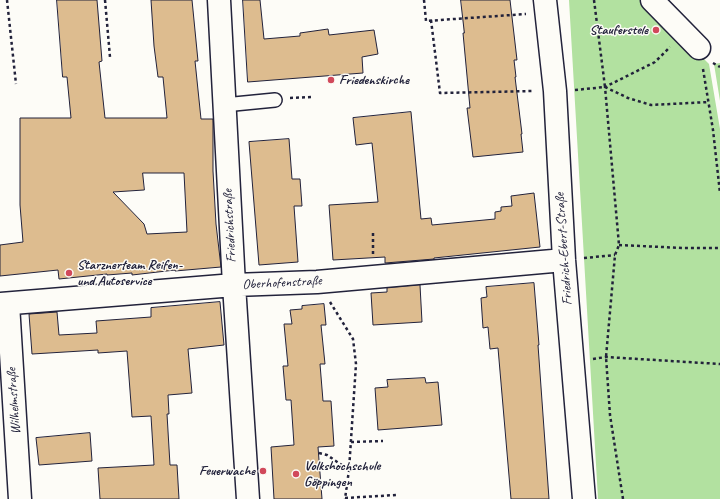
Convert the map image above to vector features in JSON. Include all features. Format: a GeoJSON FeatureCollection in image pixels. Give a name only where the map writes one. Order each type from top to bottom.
{"type":"FeatureCollection","features":[{"type":"Feature","properties":{"kind":"street","name":"Friedrichstraße"},"geometry":{"type":"LineString","coordinates":[[219,0],[234,285],[248,499]]}},
{"type":"Feature","properties":{"kind":"street"},"geometry":{"type":"LineString","coordinates":[[652,0],[692,41]]}},
{"type":"Feature","properties":{"kind":"street","name":"Friedrich-Ebert-Straße"},"geometry":{"type":"LineString","coordinates":[[546,6],[555,91],[564,260],[584,499]]}},
{"type":"Feature","properties":{"kind":"street","name":"Oberhofenstraße"},"geometry":{"type":"LineString","coordinates":[[4,304],[234,285],[317,282],[564,260]]}},
{"type":"Feature","properties":{"kind":"street","name":"Wilhelmstraße"},"geometry":{"type":"LineString","coordinates":[[4,304],[20,499]]}},
{"type":"Feature","properties":{"kind":"lane"},"geometry":{"type":"LineString","coordinates":[[224,105],[282,99]]}},
{"type":"Feature","properties":{"kind":"path"},"geometry":{"type":"LineString","coordinates":[[7,0],[16,84]]}},
{"type":"Feature","properties":{"kind":"path"},"geometry":{"type":"LineString","coordinates":[[105,0],[110,57]]}},
{"type":"Feature","properties":{"kind":"path"},"geometry":{"type":"LineString","coordinates":[[424,0],[426,21],[546,6]]}},
{"type":"Feature","properties":{"kind":"path"},"geometry":{"type":"LineString","coordinates":[[594,0],[605,87],[619,245],[615,255],[606,357],[610,415],[623,499]]}},
{"type":"Feature","properties":{"kind":"path"},"geometry":{"type":"LineString","coordinates":[[431,20],[440,93],[555,91]]}},
{"type":"Feature","properties":{"kind":"path"},"geometry":{"type":"LineString","coordinates":[[579,89],[605,87],[655,62],[692,41],[709,102],[720,193]]}},
{"type":"Feature","properties":{"kind":"path"},"geometry":{"type":"LineString","coordinates":[[605,87],[628,98],[651,105],[709,102]]}},
{"type":"Feature","properties":{"kind":"path"},"geometry":{"type":"LineString","coordinates":[[282,99],[312,97]]}},
{"type":"Feature","properties":{"kind":"path"},"geometry":{"type":"LineString","coordinates":[[619,245],[720,248]]}},
{"type":"Feature","properties":{"kind":"path"},"geometry":{"type":"LineString","coordinates":[[564,260],[615,255]]}},
{"type":"Feature","properties":{"kind":"path"},"geometry":{"type":"LineString","coordinates":[[317,282],[353,339],[356,364],[349,470],[345,498],[396,495]]}},
{"type":"Feature","properties":{"kind":"path"},"geometry":{"type":"LineString","coordinates":[[572,361],[606,357],[720,364]]}},
{"type":"Feature","properties":{"kind":"path"},"geometry":{"type":"LineString","coordinates":[[351,442],[383,441]]}},
{"type":"Feature","properties":{"kind":"path"},"geometry":{"type":"LineString","coordinates":[[319,453],[327,455],[349,470]]}},
{"type":"Feature","properties":{"kind":"green space"},"geometry":{"type":"Polygon","coordinates":[[[569,0],[645,0],[709,64],[720,129],[720,499],[598,499],[569,0]]]}},
{"type":"Feature","properties":{"kind":"green space"},"geometry":{"type":"Polygon","coordinates":[[[720,63],[720,101],[714,64],[720,63]]]}},
{"type":"Feature","properties":{"kind":"building"},"geometry":{"type":"Polygon","coordinates":[[[57,0],[97,0],[102,61],[99,62],[105,118],[167,118],[163,77],[158,77],[151,0],[192,0],[198,61],[195,61],[201,119],[213,119],[213,171],[216,224],[221,267],[132,275],[132,273],[107,274],[59,279],[58,270],[0,276],[0,245],[23,242],[20,205],[20,118],[71,118],[67,77],[63,77],[57,0]],[[143,173],[144,190],[113,192],[144,224],[147,234],[187,232],[184,173],[143,173]]]}},
{"type":"Feature","properties":{"kind":"building"},"geometry":{"type":"Polygon","coordinates":[[[243,0],[260,0],[264,39],[300,36],[300,33],[328,29],[329,35],[374,30],[378,54],[362,57],[363,73],[248,82],[243,0]]]}},
{"type":"Feature","properties":{"kind":"building"},"geometry":{"type":"Polygon","coordinates":[[[461,0],[510,0],[517,60],[514,60],[515,77],[523,152],[473,157],[467,108],[470,108],[461,0]]]}},
{"type":"Feature","properties":{"kind":"building"},"geometry":{"type":"Polygon","coordinates":[[[411,112],[421,219],[431,218],[432,225],[495,219],[495,212],[501,211],[501,207],[512,206],[511,196],[534,193],[540,247],[385,263],[385,257],[333,260],[329,205],[378,202],[372,143],[356,145],[353,118],[411,112]]]}},
{"type":"Feature","properties":{"kind":"building"},"geometry":{"type":"Polygon","coordinates":[[[289,139],[292,179],[300,179],[302,206],[294,206],[298,262],[259,265],[249,142],[289,139]]]}},
{"type":"Feature","properties":{"kind":"building"},"geometry":{"type":"Polygon","coordinates":[[[534,283],[549,499],[511,499],[498,348],[490,349],[488,327],[483,328],[481,298],[487,297],[486,287],[534,283]]]}},
{"type":"Feature","properties":{"kind":"building"},"geometry":{"type":"Polygon","coordinates":[[[420,285],[422,322],[373,325],[371,293],[387,292],[387,288],[420,285]]]}},
{"type":"Feature","properties":{"kind":"building"},"geometry":{"type":"Polygon","coordinates":[[[220,302],[224,345],[188,349],[192,393],[168,395],[169,414],[167,414],[170,465],[177,465],[179,499],[100,499],[98,468],[154,465],[151,416],[132,417],[127,351],[98,353],[98,350],[32,354],[29,314],[57,312],[59,335],[97,333],[96,321],[151,317],[151,308],[220,302]]]}},
{"type":"Feature","properties":{"kind":"building"},"geometry":{"type":"Polygon","coordinates":[[[324,304],[326,325],[321,325],[325,364],[320,364],[323,401],[331,401],[334,446],[318,447],[322,499],[274,499],[271,447],[294,445],[291,400],[286,400],[283,366],[288,366],[284,324],[292,324],[290,310],[302,309],[302,306],[324,304]]]}},
{"type":"Feature","properties":{"kind":"building"},"geometry":{"type":"Polygon","coordinates":[[[425,378],[426,383],[438,382],[442,425],[378,430],[375,388],[388,387],[387,380],[425,378]]]}},
{"type":"Feature","properties":{"kind":"building"},"geometry":{"type":"Polygon","coordinates":[[[90,433],[92,461],[39,465],[36,438],[90,433]]]}},
{"type":"Feature","properties":{"kind":"place","name":"Stauferstele"},"geometry":{"type":"Point","coordinates":[656,30]}},
{"type":"Feature","properties":{"kind":"place","name":"Friedenskirche"},"geometry":{"type":"Point","coordinates":[331,80]}},
{"type":"Feature","properties":{"kind":"place","name":"Starznerteam Reifen- und Autoservice"},"geometry":{"type":"Point","coordinates":[69,273]}},
{"type":"Feature","properties":{"kind":"place","name":"Feuerwache"},"geometry":{"type":"Point","coordinates":[263,471]}},
{"type":"Feature","properties":{"kind":"place","name":"Volkshochschule Göppingen"},"geometry":{"type":"Point","coordinates":[296,474]}}]}
